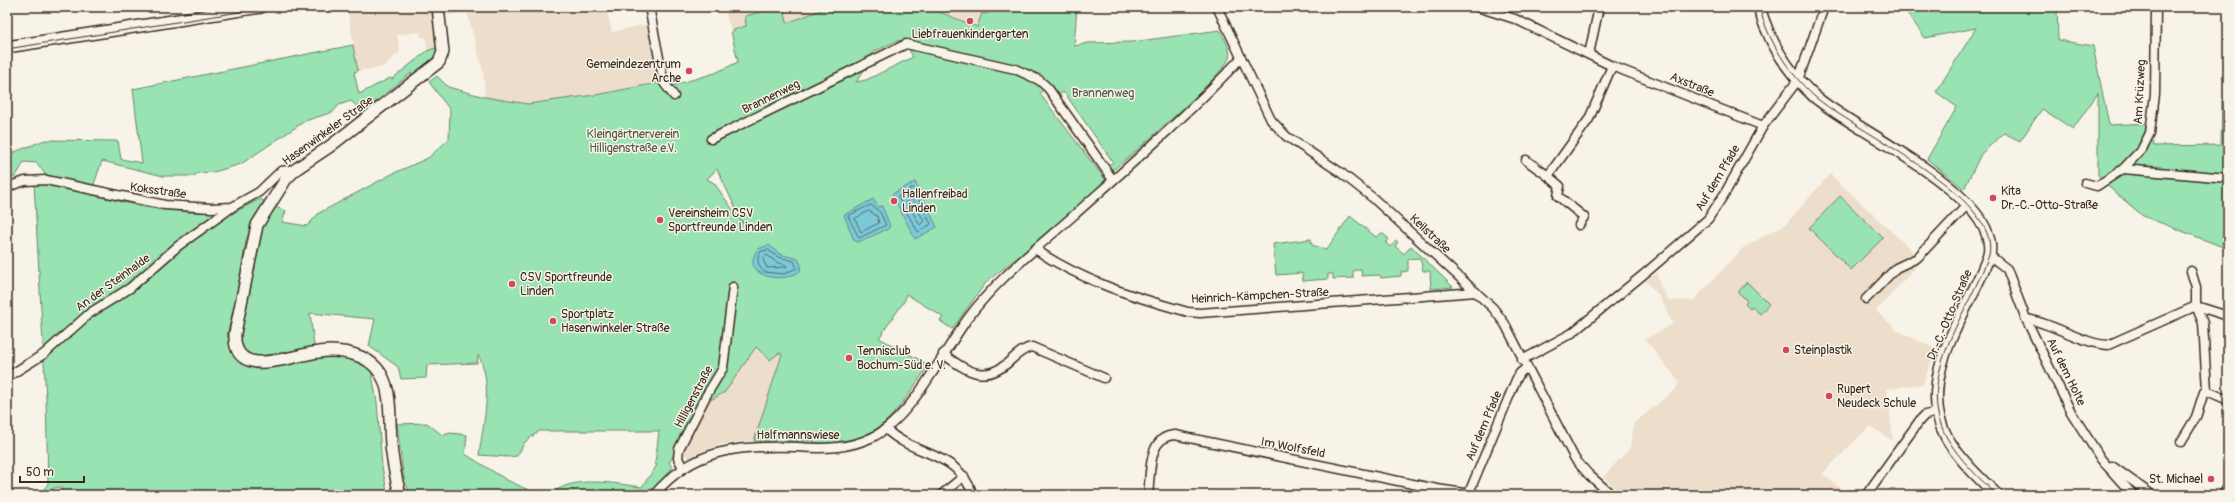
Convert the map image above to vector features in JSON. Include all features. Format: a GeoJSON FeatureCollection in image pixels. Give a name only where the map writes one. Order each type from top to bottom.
{"type":"FeatureCollection","features":[{"type":"Feature","properties":{"kind":"street"},"geometry":{"type":"LineString","coordinates":[[7,48],[220,10],[261,7]]}},
{"type":"Feature","properties":{"kind":"street","name":"Hasenwinkeler Straße"},"geometry":{"type":"LineString","coordinates":[[400,495],[391,445],[386,387],[380,374],[370,363],[355,355],[325,351],[262,364],[246,357],[236,344],[234,333],[257,225],[286,179],[296,169],[335,143],[439,62],[444,52],[438,7]]}},
{"type":"Feature","properties":{"kind":"street"},"geometry":{"type":"LineString","coordinates":[[649,7],[664,84],[674,96]]}},
{"type":"Feature","properties":{"kind":"street","name":"Keilstraße"},"geometry":{"type":"LineString","coordinates":[[1217,7],[1272,120],[1286,136],[1362,189],[1476,292],[1498,315],[1580,468],[1612,495]]}},
{"type":"Feature","properties":{"kind":"street","name":"Axstraße"},"geometry":{"type":"LineString","coordinates":[[1477,7],[1515,19],[1612,66],[1763,126]]}},
{"type":"Feature","properties":{"kind":"street"},"geometry":{"type":"LineString","coordinates":[[1589,54],[1599,7]]}},
{"type":"Feature","properties":{"kind":"street","name":"Dr.-C.-Otto-Straße"},"geometry":{"type":"LineString","coordinates":[[1759,7],[1773,43],[1798,80],[1824,104],[1916,163],[1967,205],[1988,232],[1991,246],[1989,255],[1944,359],[1938,382],[1938,412],[1942,426],[1954,448],[1997,495]]}},
{"type":"Feature","properties":{"kind":"street","name":"Auf dem Pfade"},"geometry":{"type":"LineString","coordinates":[[1522,360],[1572,333],[1705,222],[1726,194],[1763,126],[1798,80],[1824,7]]}},
{"type":"Feature","properties":{"kind":"street","name":"Am Krüzweg"},"geometry":{"type":"LineString","coordinates":[[2085,183],[2097,186],[2123,169],[2142,149],[2152,126],[2155,94],[2156,7]]}},
{"type":"Feature","properties":{"kind":"street","name":"Brannenweg"},"geometry":{"type":"LineString","coordinates":[[711,139],[906,44],[1015,69],[1039,80],[1048,88],[1113,180]]}},
{"type":"Feature","properties":{"kind":"street"},"geometry":{"type":"LineString","coordinates":[[973,495],[964,476],[946,461],[900,440],[886,429],[908,407],[975,309],[1035,249],[1206,95],[1241,58]]}},
{"type":"Feature","properties":{"kind":"street"},"geometry":{"type":"LineString","coordinates":[[1548,176],[1589,119],[1612,66]]}},
{"type":"Feature","properties":{"kind":"street"},"geometry":{"type":"LineString","coordinates":[[1526,160],[1560,186],[1558,196],[1584,217],[1579,225]]}},
{"type":"Feature","properties":{"kind":"street","name":"Koksstraße"},"geometry":{"type":"LineString","coordinates":[[7,187],[25,181],[46,180],[165,205],[210,208],[232,207],[259,192],[281,171],[296,169]]}},
{"type":"Feature","properties":{"kind":"street"},"geometry":{"type":"LineString","coordinates":[[2123,169],[2228,178]]}},
{"type":"Feature","properties":{"kind":"street"},"geometry":{"type":"LineString","coordinates":[[1866,299],[1896,268],[1917,258],[1967,205]]}},
{"type":"Feature","properties":{"kind":"street","name":"An der Steinhalde"},"geometry":{"type":"LineString","coordinates":[[7,378],[44,354],[90,313],[130,288],[184,242],[232,207]]}},
{"type":"Feature","properties":{"kind":"street","name":"Heinrich-Kämpchen-Straße"},"geometry":{"type":"LineString","coordinates":[[1035,249],[1055,262],[1104,286],[1188,312],[1331,305],[1476,292]]}},
{"type":"Feature","properties":{"kind":"street","name":"Auf dem Holte"},"geometry":{"type":"LineString","coordinates":[[1989,255],[2007,269],[2026,319],[2071,411],[2101,459],[2133,495]]}},
{"type":"Feature","properties":{"kind":"street"},"geometry":{"type":"LineString","coordinates":[[2181,442],[2196,417],[2202,396],[2207,391],[2203,323],[2196,306],[2196,287],[2191,271]]}},
{"type":"Feature","properties":{"kind":"street","name":"Hilligenstraße"},"geometry":{"type":"LineString","coordinates":[[684,468],[678,458],[680,450],[706,396],[723,368],[733,287]]}},
{"type":"Feature","properties":{"kind":"street"},"geometry":{"type":"LineString","coordinates":[[2026,319],[2039,321],[2095,343],[2108,345],[2196,306],[2228,316]]}},
{"type":"Feature","properties":{"kind":"street"},"geometry":{"type":"LineString","coordinates":[[943,354],[968,371],[986,374],[1000,369],[1024,349],[1032,347],[1104,378]]}},
{"type":"Feature","properties":{"kind":"street","name":"Auf dem Pfade"},"geometry":{"type":"LineString","coordinates":[[1468,494],[1516,380],[1520,373],[1526,368]]}},
{"type":"Feature","properties":{"kind":"street"},"geometry":{"type":"LineString","coordinates":[[2207,391],[2228,400]]}},
{"type":"Feature","properties":{"kind":"street"},"geometry":{"type":"LineString","coordinates":[[1866,495],[1920,420],[1925,415],[1938,412]]}},
{"type":"Feature","properties":{"kind":"street","name":"Halfmannswiese"},"geometry":{"type":"LineString","coordinates":[[654,495],[671,477],[684,468],[705,456],[725,450],[750,447],[841,447],[863,441],[886,429]]}},
{"type":"Feature","properties":{"kind":"street","name":"Im Wolfsfeld"},"geometry":{"type":"LineString","coordinates":[[1148,495],[1155,446],[1163,438],[1173,435],[1457,493],[1478,495]]}},
{"type":"Feature","properties":{"kind":"street"},"geometry":{"type":"LineString","coordinates":[[2101,459],[2152,495]]}},
{"type":"Feature","properties":{"kind":"street"},"geometry":{"type":"LineString","coordinates":[[941,495],[964,476]]}},
{"type":"Feature","properties":{"kind":"street"},"geometry":{"type":"LineString","coordinates":[[2223,495],[2228,488]]}},
{"type":"Feature","properties":{"kind":"shaded area"},"geometry":{"type":"Polygon","coordinates":[[[347,7],[606,7],[612,32],[648,24],[659,82],[601,94],[544,103],[514,103],[485,97],[483,71],[467,12],[434,17],[438,47],[427,51],[426,38],[421,37],[420,32],[397,35],[400,52],[383,67],[358,71],[347,7]]]}},
{"type":"Feature","properties":{"kind":"shaded area"},"geometry":{"type":"Polygon","coordinates":[[[724,7],[779,7],[745,16],[746,26],[731,31],[724,7]]]}},
{"type":"Feature","properties":{"kind":"shaded area"},"geometry":{"type":"Polygon","coordinates":[[[784,7],[829,7],[787,23],[784,7]]]}},
{"type":"Feature","properties":{"kind":"shaded area","name":"Liebfrauenkindergarten"},"geometry":{"type":"Polygon","coordinates":[[[927,7],[995,7],[977,27],[927,7]]]}},
{"type":"Feature","properties":{"kind":"shaded area"},"geometry":{"type":"Polygon","coordinates":[[[1830,174],[1922,260],[1876,311],[1898,331],[1936,349],[1923,384],[1887,389],[1893,441],[1870,426],[1822,474],[1849,495],[1623,495],[1603,477],[1630,448],[1634,423],[1675,390],[1679,382],[1645,339],[1673,324],[1659,296],[1646,281],[1657,273],[1660,286],[1669,301],[1694,300],[1743,248],[1786,224],[1830,174]]]}},
{"type":"Feature","properties":{"kind":"shaded area"},"geometry":{"type":"Polygon","coordinates":[[[740,297],[786,340],[754,441],[718,445],[689,458],[682,454],[706,401],[740,297]]]}},
{"type":"Feature","properties":{"kind":"green space","name":"Kleingärtnerverein Hilligenstraße e.V."},"geometry":{"type":"Polygon","coordinates":[[[784,7],[787,23],[829,7],[927,7],[977,27],[982,13],[987,14],[995,7],[1077,7],[1074,46],[1088,43],[1132,42],[1220,30],[1229,48],[1230,55],[1224,67],[1196,96],[1113,170],[1107,166],[1113,162],[1066,95],[1063,92],[1058,96],[1047,84],[1040,94],[1107,182],[1033,246],[987,281],[952,329],[940,321],[943,317],[906,294],[905,300],[879,338],[929,365],[906,398],[884,423],[871,432],[855,439],[837,442],[814,443],[814,441],[754,441],[782,354],[779,353],[770,360],[756,347],[725,392],[707,402],[669,463],[673,467],[649,495],[551,495],[570,484],[582,482],[642,487],[657,465],[655,464],[659,431],[539,431],[525,442],[517,456],[508,457],[479,455],[485,417],[486,391],[483,366],[478,355],[477,363],[427,365],[426,378],[401,379],[398,367],[369,346],[375,319],[310,313],[314,346],[265,358],[253,356],[244,350],[239,342],[259,248],[258,243],[260,231],[273,206],[286,211],[282,222],[307,226],[319,213],[392,174],[428,158],[449,139],[450,110],[429,82],[437,76],[448,87],[485,97],[528,104],[601,94],[662,82],[671,86],[715,73],[738,62],[731,31],[746,26],[745,16],[784,7]],[[904,40],[897,41],[873,52],[867,66],[856,82],[866,80],[913,57],[904,40]],[[717,169],[707,179],[714,183],[743,224],[717,169]]]}},
{"type":"Feature","properties":{"kind":"green space"},"geometry":{"type":"Polygon","coordinates":[[[1903,7],[2057,7],[2058,40],[2093,46],[2109,125],[2149,123],[2154,146],[2221,145],[2222,98],[2228,98],[2228,249],[2143,216],[2111,189],[2098,175],[2098,93],[2073,129],[2042,109],[2020,141],[2004,133],[1981,154],[1964,189],[1927,159],[1957,107],[1936,92],[1976,28],[1925,38],[1903,7]]]}},
{"type":"Feature","properties":{"kind":"green space"},"geometry":{"type":"Polygon","coordinates":[[[353,45],[358,71],[354,72],[359,94],[390,78],[392,79],[427,51],[438,47],[433,58],[413,76],[411,73],[373,104],[369,101],[359,108],[351,101],[339,105],[333,112],[305,121],[241,164],[214,172],[198,173],[194,176],[163,176],[102,161],[93,187],[47,177],[37,163],[24,162],[16,176],[7,181],[7,155],[45,140],[118,141],[121,159],[142,163],[133,89],[353,45]]]}},
{"type":"Feature","properties":{"kind":"green space"},"geometry":{"type":"Polygon","coordinates":[[[34,183],[70,189],[143,207],[189,212],[233,213],[260,199],[264,201],[246,240],[238,292],[227,335],[234,352],[251,366],[266,368],[325,356],[344,357],[357,361],[371,369],[377,402],[382,467],[388,495],[62,495],[62,487],[53,488],[53,494],[39,495],[48,484],[46,398],[34,183]]]}},
{"type":"Feature","properties":{"kind":"green space"},"geometry":{"type":"Polygon","coordinates":[[[1840,196],[1883,238],[1851,270],[1809,228],[1840,196]]]}},
{"type":"Feature","properties":{"kind":"green space"},"geometry":{"type":"Polygon","coordinates":[[[1350,216],[1376,237],[1382,233],[1389,239],[1386,243],[1390,247],[1396,241],[1398,242],[1395,246],[1404,254],[1411,246],[1453,287],[1431,289],[1430,271],[1423,271],[1420,258],[1408,259],[1408,271],[1401,272],[1401,276],[1381,278],[1380,275],[1362,276],[1361,269],[1353,271],[1353,278],[1333,279],[1333,274],[1328,274],[1328,279],[1303,281],[1302,273],[1276,275],[1273,244],[1311,239],[1312,245],[1326,250],[1350,216]]]}},
{"type":"Feature","properties":{"kind":"green space"},"geometry":{"type":"Polygon","coordinates":[[[1747,282],[1769,304],[1760,314],[1752,307],[1750,309],[1745,304],[1747,301],[1738,292],[1747,282]]]}},
{"type":"Feature","properties":{"kind":"green space"},"geometry":{"type":"Polygon","coordinates":[[[427,423],[442,435],[451,433],[467,435],[465,454],[507,480],[539,495],[410,495],[403,474],[397,424],[427,423]]]}},
{"type":"Feature","properties":{"kind":"water"},"geometry":{"type":"Polygon","coordinates":[[[915,182],[937,227],[915,239],[892,194],[915,182]]]}},
{"type":"Feature","properties":{"kind":"water"},"geometry":{"type":"Polygon","coordinates":[[[873,199],[878,207],[882,206],[890,226],[888,229],[858,242],[854,240],[844,215],[873,199]]]}},
{"type":"Feature","properties":{"kind":"water"},"geometry":{"type":"Polygon","coordinates":[[[769,245],[780,254],[798,259],[801,265],[800,271],[783,278],[765,275],[758,271],[754,266],[753,258],[758,249],[769,245]]]}},
{"type":"Feature","properties":{"kind":"tram line"},"geometry":{"type":"LineString","coordinates":[[7,49],[271,7]]}},
{"type":"Feature","properties":{"kind":"tram line"},"geometry":{"type":"LineString","coordinates":[[1759,7],[1768,32],[1780,56],[1796,77],[1814,96],[1833,110],[1921,166],[1949,188],[1972,210],[1987,233],[1989,255],[1948,345],[1940,368],[1937,392],[1938,415],[1947,438],[1963,461],[1997,495]]}},
{"type":"Feature","properties":{"kind":"place","name":"Liebfrauenkindergarten"},"geometry":{"type":"Point","coordinates":[970,21]}},
{"type":"Feature","properties":{"kind":"place","name":"Gemeindezentrum Arche"},"geometry":{"type":"Point","coordinates":[689,71]}},
{"type":"Feature","properties":{"kind":"place","name":"Kita Dr.-C.-Otto-Straße"},"geometry":{"type":"Point","coordinates":[1993,198]}},
{"type":"Feature","properties":{"kind":"place","name":"Hallenfreibad Linden"},"geometry":{"type":"Point","coordinates":[894,201]}},
{"type":"Feature","properties":{"kind":"place","name":"Vereinsheim CSV Sportfreunde Linden"},"geometry":{"type":"Point","coordinates":[660,220]}},
{"type":"Feature","properties":{"kind":"place","name":"CSV Sportfreunde Linden"},"geometry":{"type":"Point","coordinates":[512,284]}},
{"type":"Feature","properties":{"kind":"place","name":"Sportplatz Hasenwinkeler Straße"},"geometry":{"type":"Point","coordinates":[553,321]}},
{"type":"Feature","properties":{"kind":"place","name":"Steinplastik"},"geometry":{"type":"Point","coordinates":[1786,350]}},
{"type":"Feature","properties":{"kind":"place","name":"Tennisclub Bochum-Süd e. V."},"geometry":{"type":"Point","coordinates":[849,358]}},
{"type":"Feature","properties":{"kind":"place","name":"Rupert Neudeck Schule"},"geometry":{"type":"Point","coordinates":[1829,396]}},
{"type":"Feature","properties":{"kind":"place","name":"St. Michael"},"geometry":{"type":"Point","coordinates":[2211,479]}}]}
